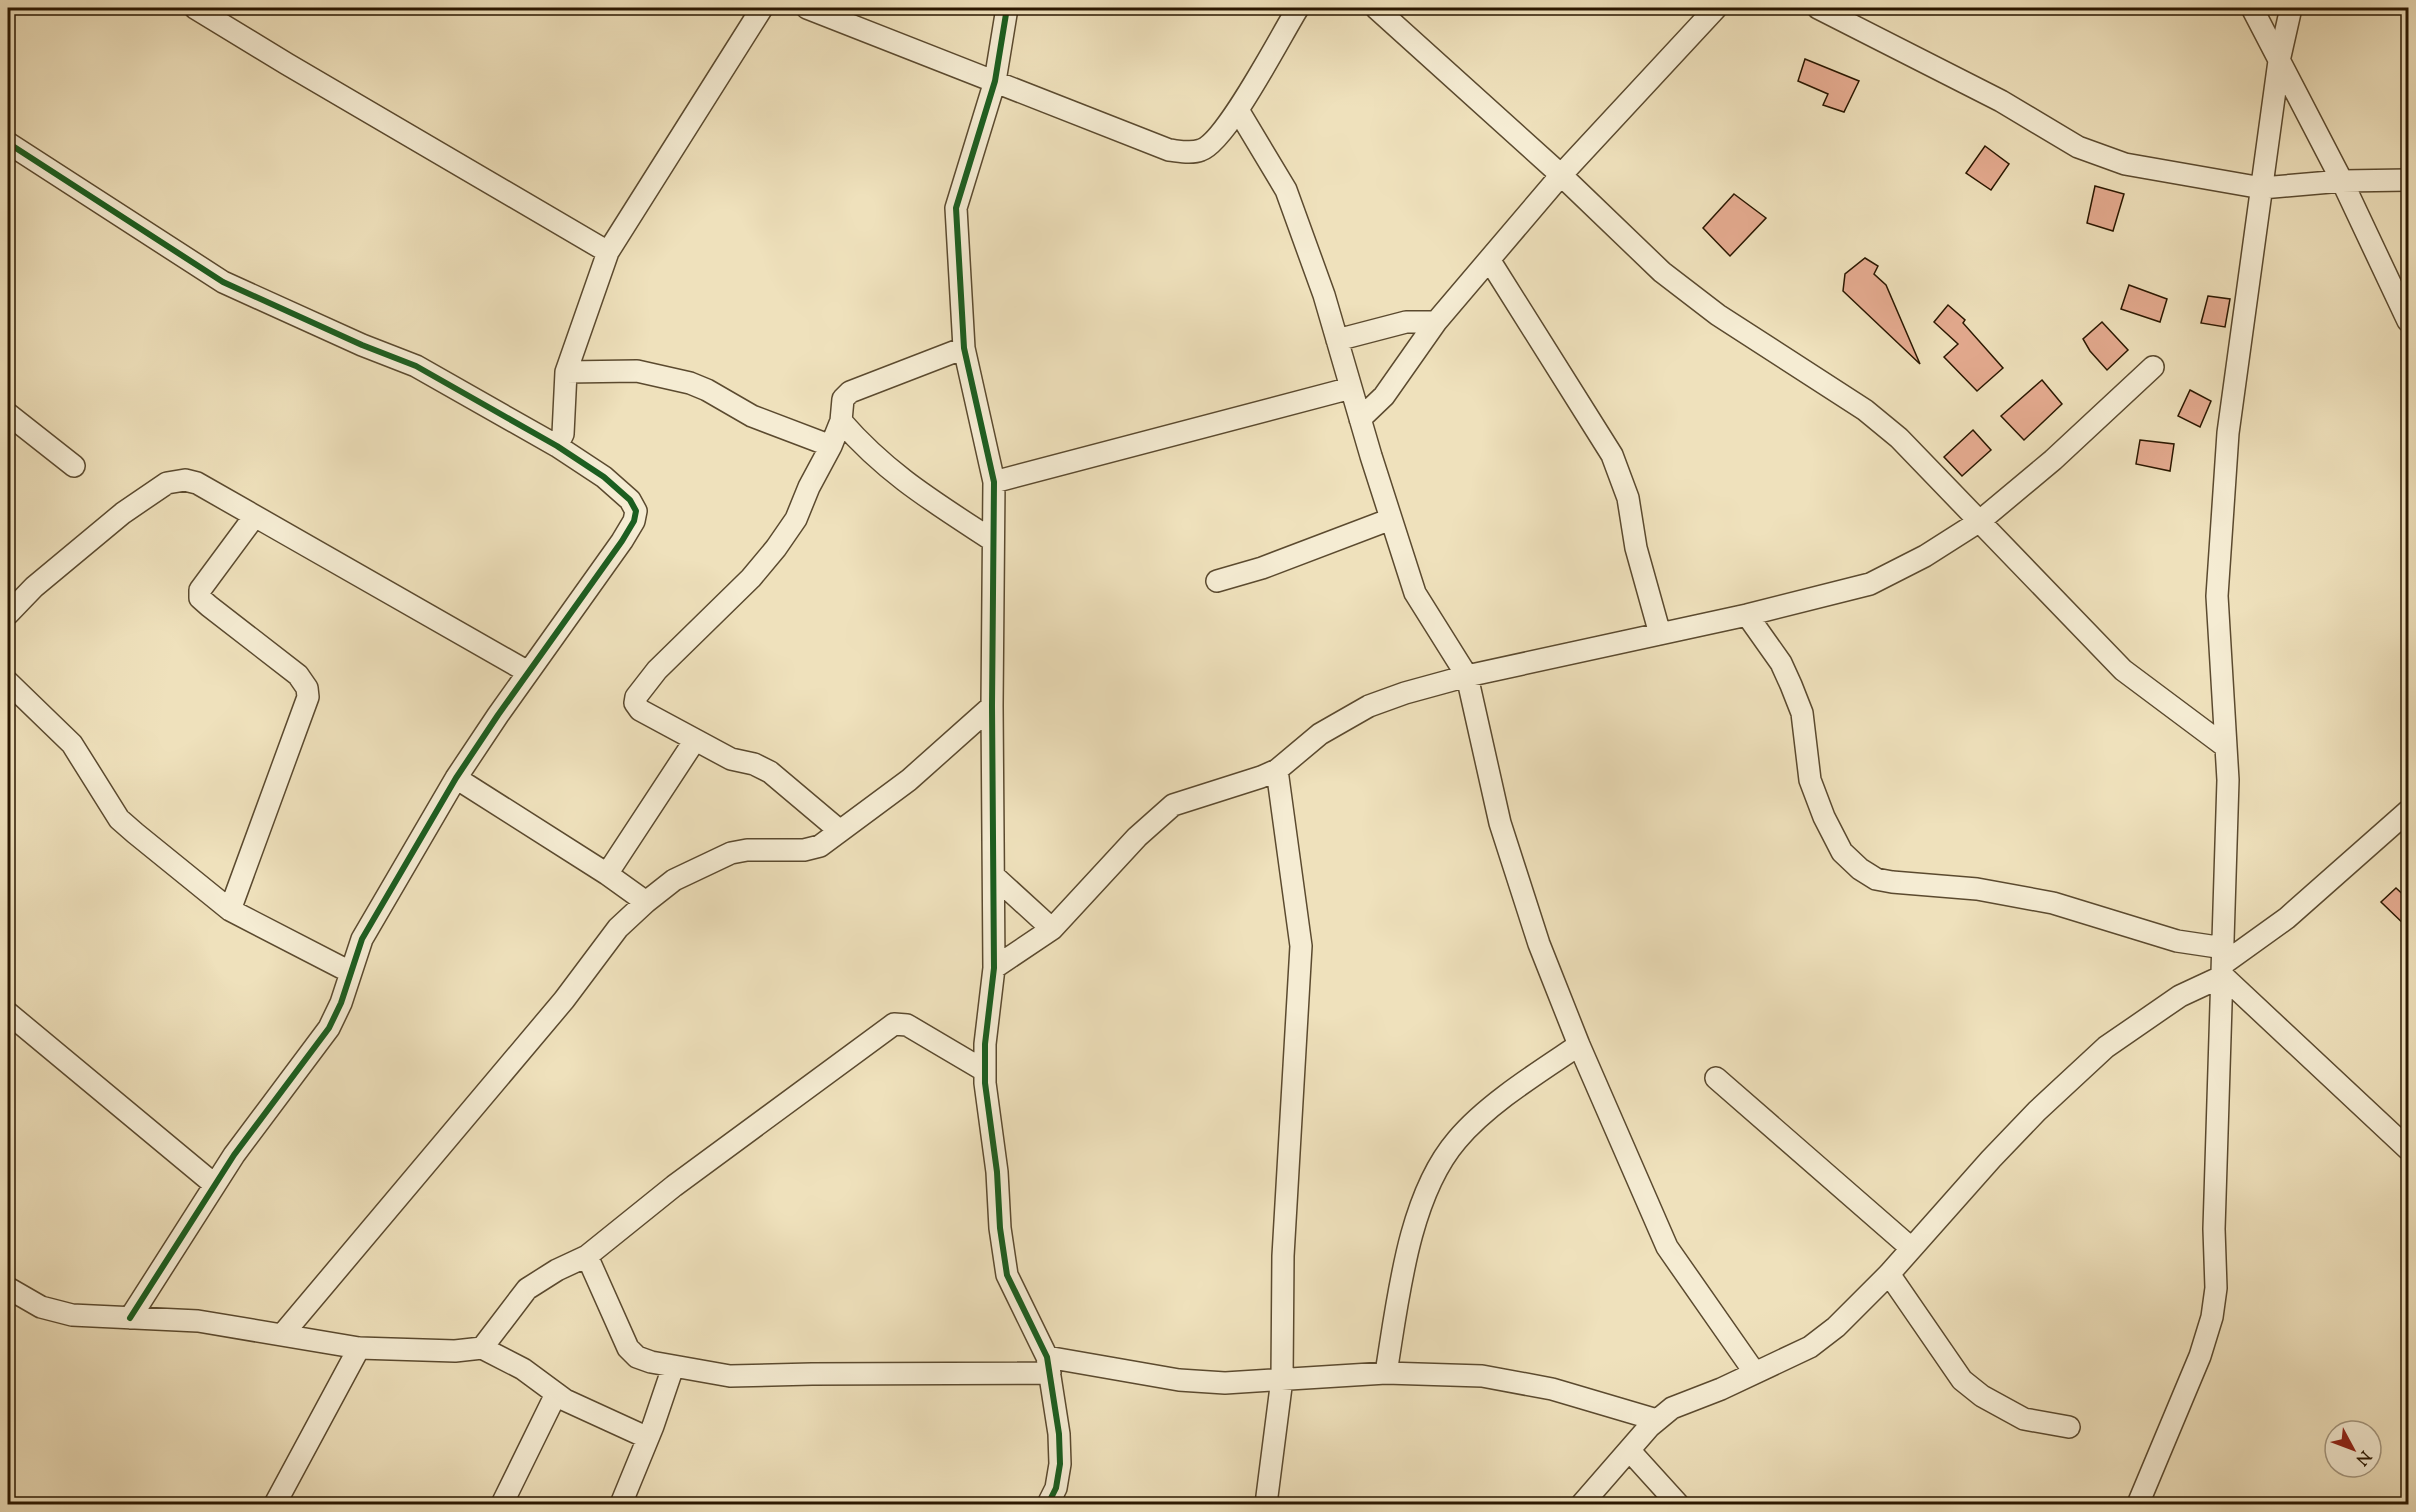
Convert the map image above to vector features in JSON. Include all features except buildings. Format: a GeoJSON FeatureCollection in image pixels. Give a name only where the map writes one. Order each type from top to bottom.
{"type":"FeatureCollection","features":[{"type":"Feature","properties":{"kind":"street"},"geometry":{"type":"LineString","coordinates":[[195,8],[609,252]]}},
{"type":"Feature","properties":{"kind":"street"},"geometry":{"type":"LineString","coordinates":[[557,446],[563,434],[566,372],[609,252],[762,8]]}},
{"type":"Feature","properties":{"kind":"street"},"geometry":{"type":"LineString","coordinates":[[807,8],[1169,150],[1190,152],[1202,150],[1215,141],[1238,111],[1298,8]]}},
{"type":"Feature","properties":{"kind":"street"},"geometry":{"type":"LineString","coordinates":[[1007,8],[995,81],[956,208],[964,348],[994,483],[992,540],[994,968],[985,1071],[997,1172],[1001,1240],[1007,1275],[1049,1365],[1059,1434],[1060,1464],[1056,1488],[1048,1504]]}},
{"type":"Feature","properties":{"kind":"street"},"geometry":{"type":"LineString","coordinates":[[1376,8],[1561,175],[1662,272],[1718,315],[1865,410],[1899,438],[2122,670],[2226,747]]}},
{"type":"Feature","properties":{"kind":"street"},"geometry":{"type":"LineString","coordinates":[[1360,419],[1384,396],[1436,322],[1561,175],[1716,8]]}},
{"type":"Feature","properties":{"kind":"street"},"geometry":{"type":"LineString","coordinates":[[1818,8],[2001,101],[2078,147],[2126,164],[2262,188],[2342,181],[2409,180]]}},
{"type":"Feature","properties":{"kind":"street"},"geometry":{"type":"LineString","coordinates":[[2252,8],[2342,181],[2409,321]]}},
{"type":"Feature","properties":{"kind":"street"},"geometry":{"type":"LineString","coordinates":[[2138,1504],[2200,1356],[2212,1317],[2216,1288],[2214,1229],[2228,780],[2217,596],[2228,433],[2279,61],[2291,8]]}},
{"type":"Feature","properties":{"kind":"street"},"geometry":{"type":"LineString","coordinates":[[1238,111],[1287,190],[1324,295],[1415,593],[1467,676],[1500,823],[1539,944],[1579,1045],[1667,1247],[1755,1373]]}},
{"type":"Feature","properties":{"kind":"street"},"geometry":{"type":"LineString","coordinates":[[8,143],[222,282],[362,345],[416,366],[557,446],[604,477],[630,500],[636,511],[634,521],[622,541],[528,672],[456,778],[362,939],[341,1003],[329,1028],[234,1155],[130,1318]]}},
{"type":"Feature","properties":{"kind":"street"},"geometry":{"type":"LineString","coordinates":[[1490,261],[1612,455],[1628,498],[1636,548],[1660,634]]}},
{"type":"Feature","properties":{"kind":"street"},"geometry":{"type":"LineString","coordinates":[[1337,340],[1406,322],[1436,322]]}},
{"type":"Feature","properties":{"kind":"street"},"geometry":{"type":"LineString","coordinates":[[840,831],[770,772],[754,764],[731,759],[640,710],[634,703],[657,670],[751,578],[796,519],[809,487],[842,421],[843,399],[850,392],[964,348]]}},
{"type":"Feature","properties":{"kind":"street"},"geometry":{"type":"LineString","coordinates":[[994,968],[1052,928],[1137,837],[1173,805],[1277,770],[1320,734],[1369,706],[1405,693],[1467,676],[1747,615],[1870,584],[1925,556],[1980,521],[2053,460],[2153,367]]}},
{"type":"Feature","properties":{"kind":"street"},"geometry":{"type":"LineString","coordinates":[[566,372],[637,371],[690,383],[707,390],[752,416],[831,446]]}},
{"type":"Feature","properties":{"kind":"street"},"geometry":{"type":"LineString","coordinates":[[994,483],[1351,388]]}},
{"type":"Feature","properties":{"kind":"street"},"geometry":{"type":"LineString","coordinates":[[8,414],[74,466]]}},
{"type":"Feature","properties":{"kind":"street"},"geometry":{"type":"LineString","coordinates":[[842,421],[878,460],[905,482],[992,540]]}},
{"type":"Feature","properties":{"kind":"street"},"geometry":{"type":"LineString","coordinates":[[8,614],[34,587],[123,513],[167,483],[185,480],[197,483],[528,672]]}},
{"type":"Feature","properties":{"kind":"street"},"geometry":{"type":"LineString","coordinates":[[230,910],[308,697],[307,688],[298,675],[200,598],[200,590],[254,517]]}},
{"type":"Feature","properties":{"kind":"street"},"geometry":{"type":"LineString","coordinates":[[1217,581],[1262,568],[1391,519]]}},
{"type":"Feature","properties":{"kind":"street"},"geometry":{"type":"LineString","coordinates":[[1747,615],[1781,663],[1802,713],[1810,780],[1824,817],[1842,852],[1860,869],[1876,879],[1892,882],[1977,889],[2053,903],[2177,941],[2223,962],[2409,1149]]}},
{"type":"Feature","properties":{"kind":"street"},"geometry":{"type":"LineString","coordinates":[[8,682],[72,744],[119,819],[230,910],[350,972]]}},
{"type":"Feature","properties":{"kind":"street"},"geometry":{"type":"LineString","coordinates":[[282,1335],[564,1000],[618,928],[646,902],[674,880],[731,853],[747,850],[804,850],[820,846],[909,780],[992,706]]}},
{"type":"Feature","properties":{"kind":"street"},"geometry":{"type":"LineString","coordinates":[[608,874],[694,740]]}},
{"type":"Feature","properties":{"kind":"street"},"geometry":{"type":"LineString","coordinates":[[1266,1504],[1282,1379],[1284,1233],[1301,946],[1277,770]]}},
{"type":"Feature","properties":{"kind":"street"},"geometry":{"type":"LineString","coordinates":[[456,778],[608,874],[646,902]]}},
{"type":"Feature","properties":{"kind":"street"},"geometry":{"type":"LineString","coordinates":[[1582,1504],[1657,1420],[1672,1408],[1810,1347],[1836,1328],[1889,1274],[2030,1119],[2106,1047],[2287,918],[2409,811]]}},
{"type":"Feature","properties":{"kind":"street"},"geometry":{"type":"LineString","coordinates":[[994,876],[1052,928]]}},
{"type":"Feature","properties":{"kind":"street"},"geometry":{"type":"LineString","coordinates":[[8,1013],[215,1185]]}},
{"type":"Feature","properties":{"kind":"street"},"geometry":{"type":"LineString","coordinates":[[482,1348],[527,1289],[557,1269],[587,1256],[674,1186],[894,1024],[907,1025],[985,1071]]}},
{"type":"Feature","properties":{"kind":"street"},"geometry":{"type":"LineString","coordinates":[[1386,1373],[1413,1228],[1433,1174],[1456,1140],[1476,1120],[1579,1045]]}},
{"type":"Feature","properties":{"kind":"street"},"geometry":{"type":"LineString","coordinates":[[1716,1078],[1911,1248]]}},
{"type":"Feature","properties":{"kind":"street"},"geometry":{"type":"LineString","coordinates":[[587,1256],[628,1348],[637,1357],[730,1376],[1049,1365],[1225,1383],[1386,1373],[1482,1376],[1552,1389],[1657,1420]]}},
{"type":"Feature","properties":{"kind":"street"},"geometry":{"type":"LineString","coordinates":[[1889,1274],[1962,1380],[1982,1396],[2024,1419],[2069,1427]]}},
{"type":"Feature","properties":{"kind":"street"},"geometry":{"type":"LineString","coordinates":[[8,1288],[41,1307],[72,1315],[198,1321],[359,1348],[455,1351],[482,1348],[523,1369],[565,1401],[648,1438]]}},
{"type":"Feature","properties":{"kind":"street"},"geometry":{"type":"LineString","coordinates":[[275,1504],[359,1348]]}},
{"type":"Feature","properties":{"kind":"street"},"geometry":{"type":"LineString","coordinates":[[621,1504],[648,1438],[673,1366]]}},
{"type":"Feature","properties":{"kind":"street"},"geometry":{"type":"LineString","coordinates":[[502,1504],[556,1394]]}},
{"type":"Feature","properties":{"kind":"street"},"geometry":{"type":"LineString","coordinates":[[1629,1450],[1678,1504]]}},
{"type":"Feature","properties":{"kind":"cycle path"},"geometry":{"type":"LineString","coordinates":[[1007,8],[995,81],[956,208],[964,348],[994,482],[992,706],[994,968],[985,1044],[985,1083],[1007,1275],[1047,1357],[1059,1434],[1060,1464],[1056,1488],[1048,1504]]}},
{"type":"Feature","properties":{"kind":"cycle path"},"geometry":{"type":"LineString","coordinates":[[8,143],[223,282],[362,345],[416,366],[557,446],[604,477],[630,500],[636,511],[634,521],[622,541],[456,778],[362,939],[341,1003],[329,1028],[234,1155],[130,1318]]}}]}
